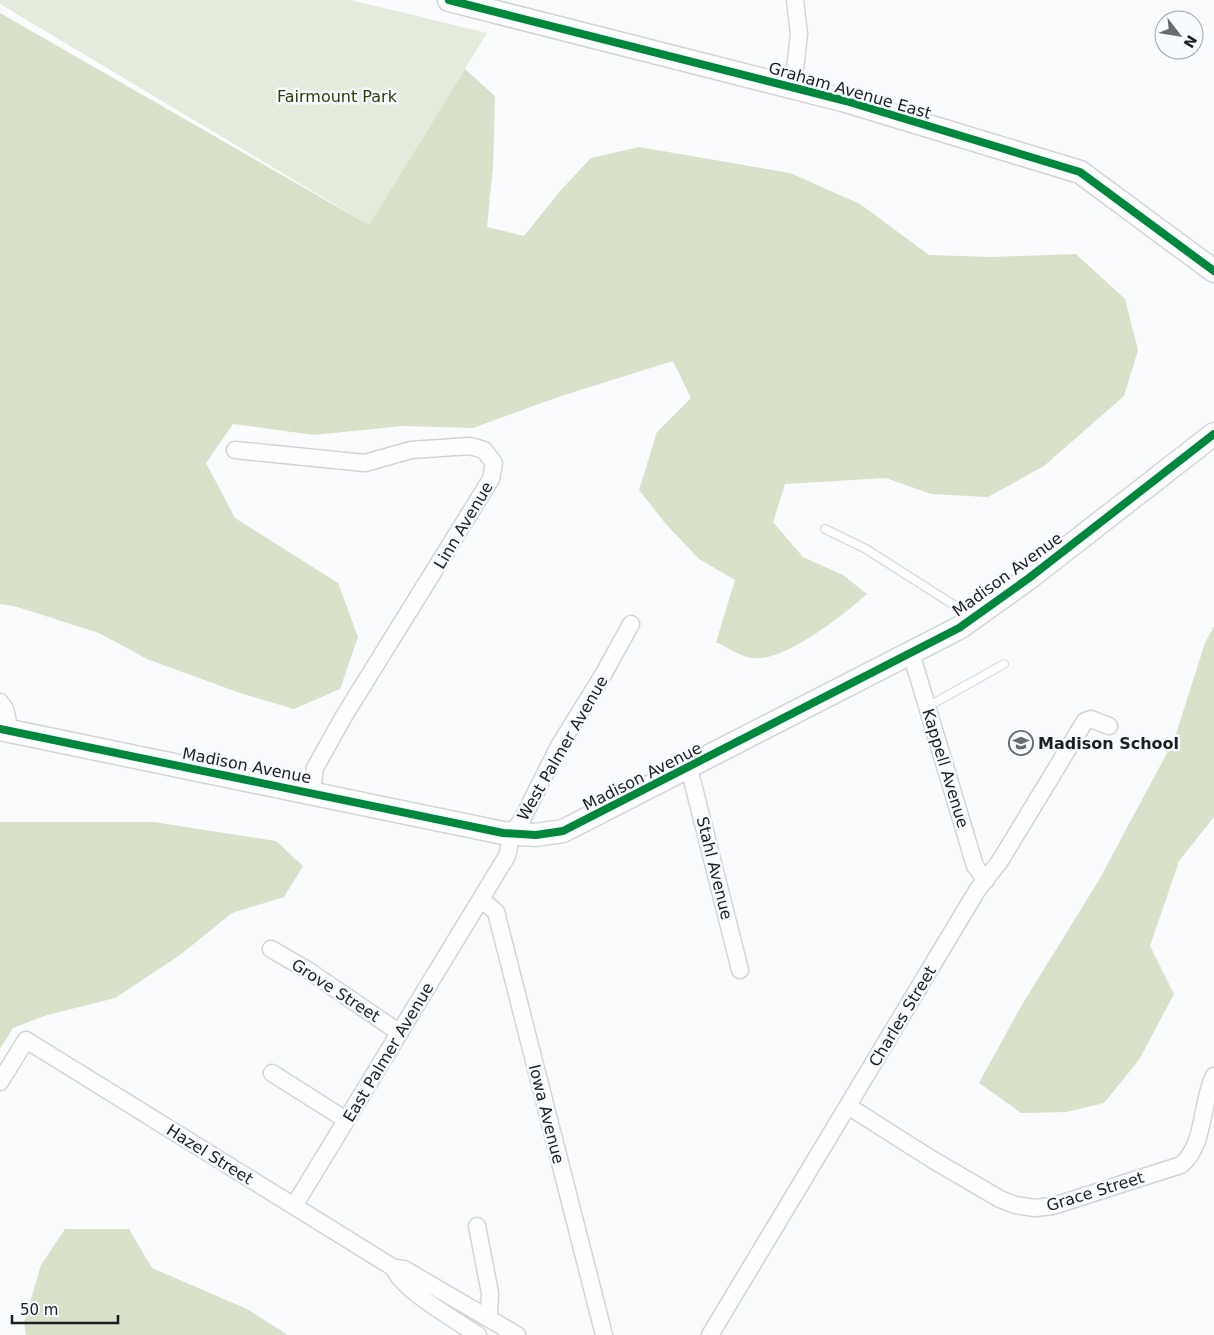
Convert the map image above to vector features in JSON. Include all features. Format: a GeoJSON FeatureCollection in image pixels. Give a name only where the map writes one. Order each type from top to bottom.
{"type":"FeatureCollection","features":[{"type":"Feature","properties":{"kind":"main road","name":"Graham Avenue East"},"geometry":{"type":"LineString","coordinates":[[449,0],[846,101],[1080,172],[1214,271]]}},
{"type":"Feature","properties":{"kind":"main road","name":"Madison Avenue"},"geometry":{"type":"LineString","coordinates":[[5,730],[512,834],[563,831],[911,653],[974,618],[1214,434]]}},
{"type":"Feature","properties":{"kind":"street"},"geometry":{"type":"LineString","coordinates":[[793,87],[798,34],[795,0]]}},
{"type":"Feature","properties":{"kind":"street","name":"Linn Avenue"},"geometry":{"type":"LineString","coordinates":[[235,450],[366,463],[411,450],[470,446],[484,450],[494,463],[491,479],[344,716],[315,768],[312,792]]}},
{"type":"Feature","properties":{"kind":"street","name":"West Palmer Avenue"},"geometry":{"type":"LineString","coordinates":[[481,899],[507,856],[512,834],[524,818],[559,746],[603,675],[631,624]]}},
{"type":"Feature","properties":{"kind":"street","name":"Kappell Avenue"},"geometry":{"type":"LineString","coordinates":[[911,653],[976,866],[986,880]]}},
{"type":"Feature","properties":{"kind":"street"},"geometry":{"type":"LineString","coordinates":[[0,702],[5,709],[5,730]]}},
{"type":"Feature","properties":{"kind":"street","name":"Charles Street"},"geometry":{"type":"LineString","coordinates":[[710,1335],[978,889],[1000,861],[1085,721],[1091,720],[1110,726]]}},
{"type":"Feature","properties":{"kind":"street","name":"Stahl Avenue"},"geometry":{"type":"LineString","coordinates":[[689,768],[740,970]]}},
{"type":"Feature","properties":{"kind":"street","name":"East Palmer Avenue"},"geometry":{"type":"LineString","coordinates":[[294,1206],[481,899]]}},
{"type":"Feature","properties":{"kind":"street","name":"Iowa Avenue"},"geometry":{"type":"LineString","coordinates":[[481,899],[496,912],[604,1335]]}},
{"type":"Feature","properties":{"kind":"street","name":"Grove Street"},"geometry":{"type":"LineString","coordinates":[[271,949],[309,971],[400,1032]]}},
{"type":"Feature","properties":{"kind":"street","name":"Hazel Street"},"geometry":{"type":"LineString","coordinates":[[0,1082],[26,1040],[394,1268],[404,1268],[517,1335]]}},
{"type":"Feature","properties":{"kind":"street"},"geometry":{"type":"LineString","coordinates":[[272,1073],[346,1120]]}},
{"type":"Feature","properties":{"kind":"street","name":"Grace Street"},"geometry":{"type":"LineString","coordinates":[[848,1106],[1000,1199],[1015,1205],[1035,1208],[1053,1206],[1182,1165],[1196,1146],[1207,1089],[1214,1076]]}},
{"type":"Feature","properties":{"kind":"street"},"geometry":{"type":"LineString","coordinates":[[477,1226],[490,1293],[489,1318]]}},
{"type":"Feature","properties":{"kind":"street","name":"Hazel Street"},"geometry":{"type":"LineString","coordinates":[[394,1268],[396,1276],[423,1298],[478,1335]]}},
{"type":"Feature","properties":{"kind":"lane"},"geometry":{"type":"LineString","coordinates":[[825,530],[866,549],[974,618]]}},
{"type":"Feature","properties":{"kind":"lane"},"geometry":{"type":"LineString","coordinates":[[928,708],[1004,664]]}},
{"type":"Feature","properties":{"kind":"green space","name":"Fairmount Park"},"geometry":{"type":"Polygon","coordinates":[[[0,0],[351,0],[487,33],[369,225],[0,4],[0,0]]]}},
{"type":"Feature","properties":{"kind":"green space"},"geometry":{"type":"Polygon","coordinates":[[[0,13],[369,225],[465,69],[495,96],[493,166],[487,227],[524,236],[560,191],[591,158],[639,147],[790,173],[860,204],[929,255],[992,257],[1076,254],[1125,299],[1138,350],[1124,396],[1044,466],[988,497],[931,494],[886,478],[785,484],[773,522],[803,557],[843,575],[867,594],[812,636],[780,653],[764,658],[747,657],[716,642],[735,580],[699,559],[665,523],[639,490],[657,432],[691,398],[673,361],[558,397],[473,428],[403,426],[314,435],[233,424],[206,463],[235,518],[338,583],[358,637],[340,689],[294,709],[240,693],[147,659],[99,633],[14,606],[0,604],[0,13]]]}},
{"type":"Feature","properties":{"kind":"green space"},"geometry":{"type":"Polygon","coordinates":[[[1214,626],[1214,817],[1179,861],[1150,946],[1174,994],[1139,1060],[1104,1103],[1066,1112],[1021,1113],[979,1083],[1020,1008],[1099,880],[1174,740],[1205,643],[1214,626]]]}},
{"type":"Feature","properties":{"kind":"green space"},"geometry":{"type":"Polygon","coordinates":[[[0,822],[154,822],[276,841],[303,866],[284,897],[232,913],[180,955],[115,998],[47,1015],[13,1028],[0,1049],[0,822]]]}},
{"type":"Feature","properties":{"kind":"green space"},"geometry":{"type":"Polygon","coordinates":[[[65,1229],[129,1229],[152,1268],[247,1309],[288,1335],[26,1335],[24,1322],[41,1265],[65,1229]]]}},
{"type":"Feature","properties":{"kind":"cycle path"},"geometry":{"type":"LineString","coordinates":[[449,0],[846,101],[1080,172],[1214,271]]}},
{"type":"Feature","properties":{"kind":"cycle path"},"geometry":{"type":"LineString","coordinates":[[0,729],[503,833],[536,835],[563,831],[959,628],[1029,578],[1214,434]]}},
{"type":"Feature","properties":{"kind":"place","name":"Madison School"},"geometry":{"type":"Point","coordinates":[1021,743]}}]}
